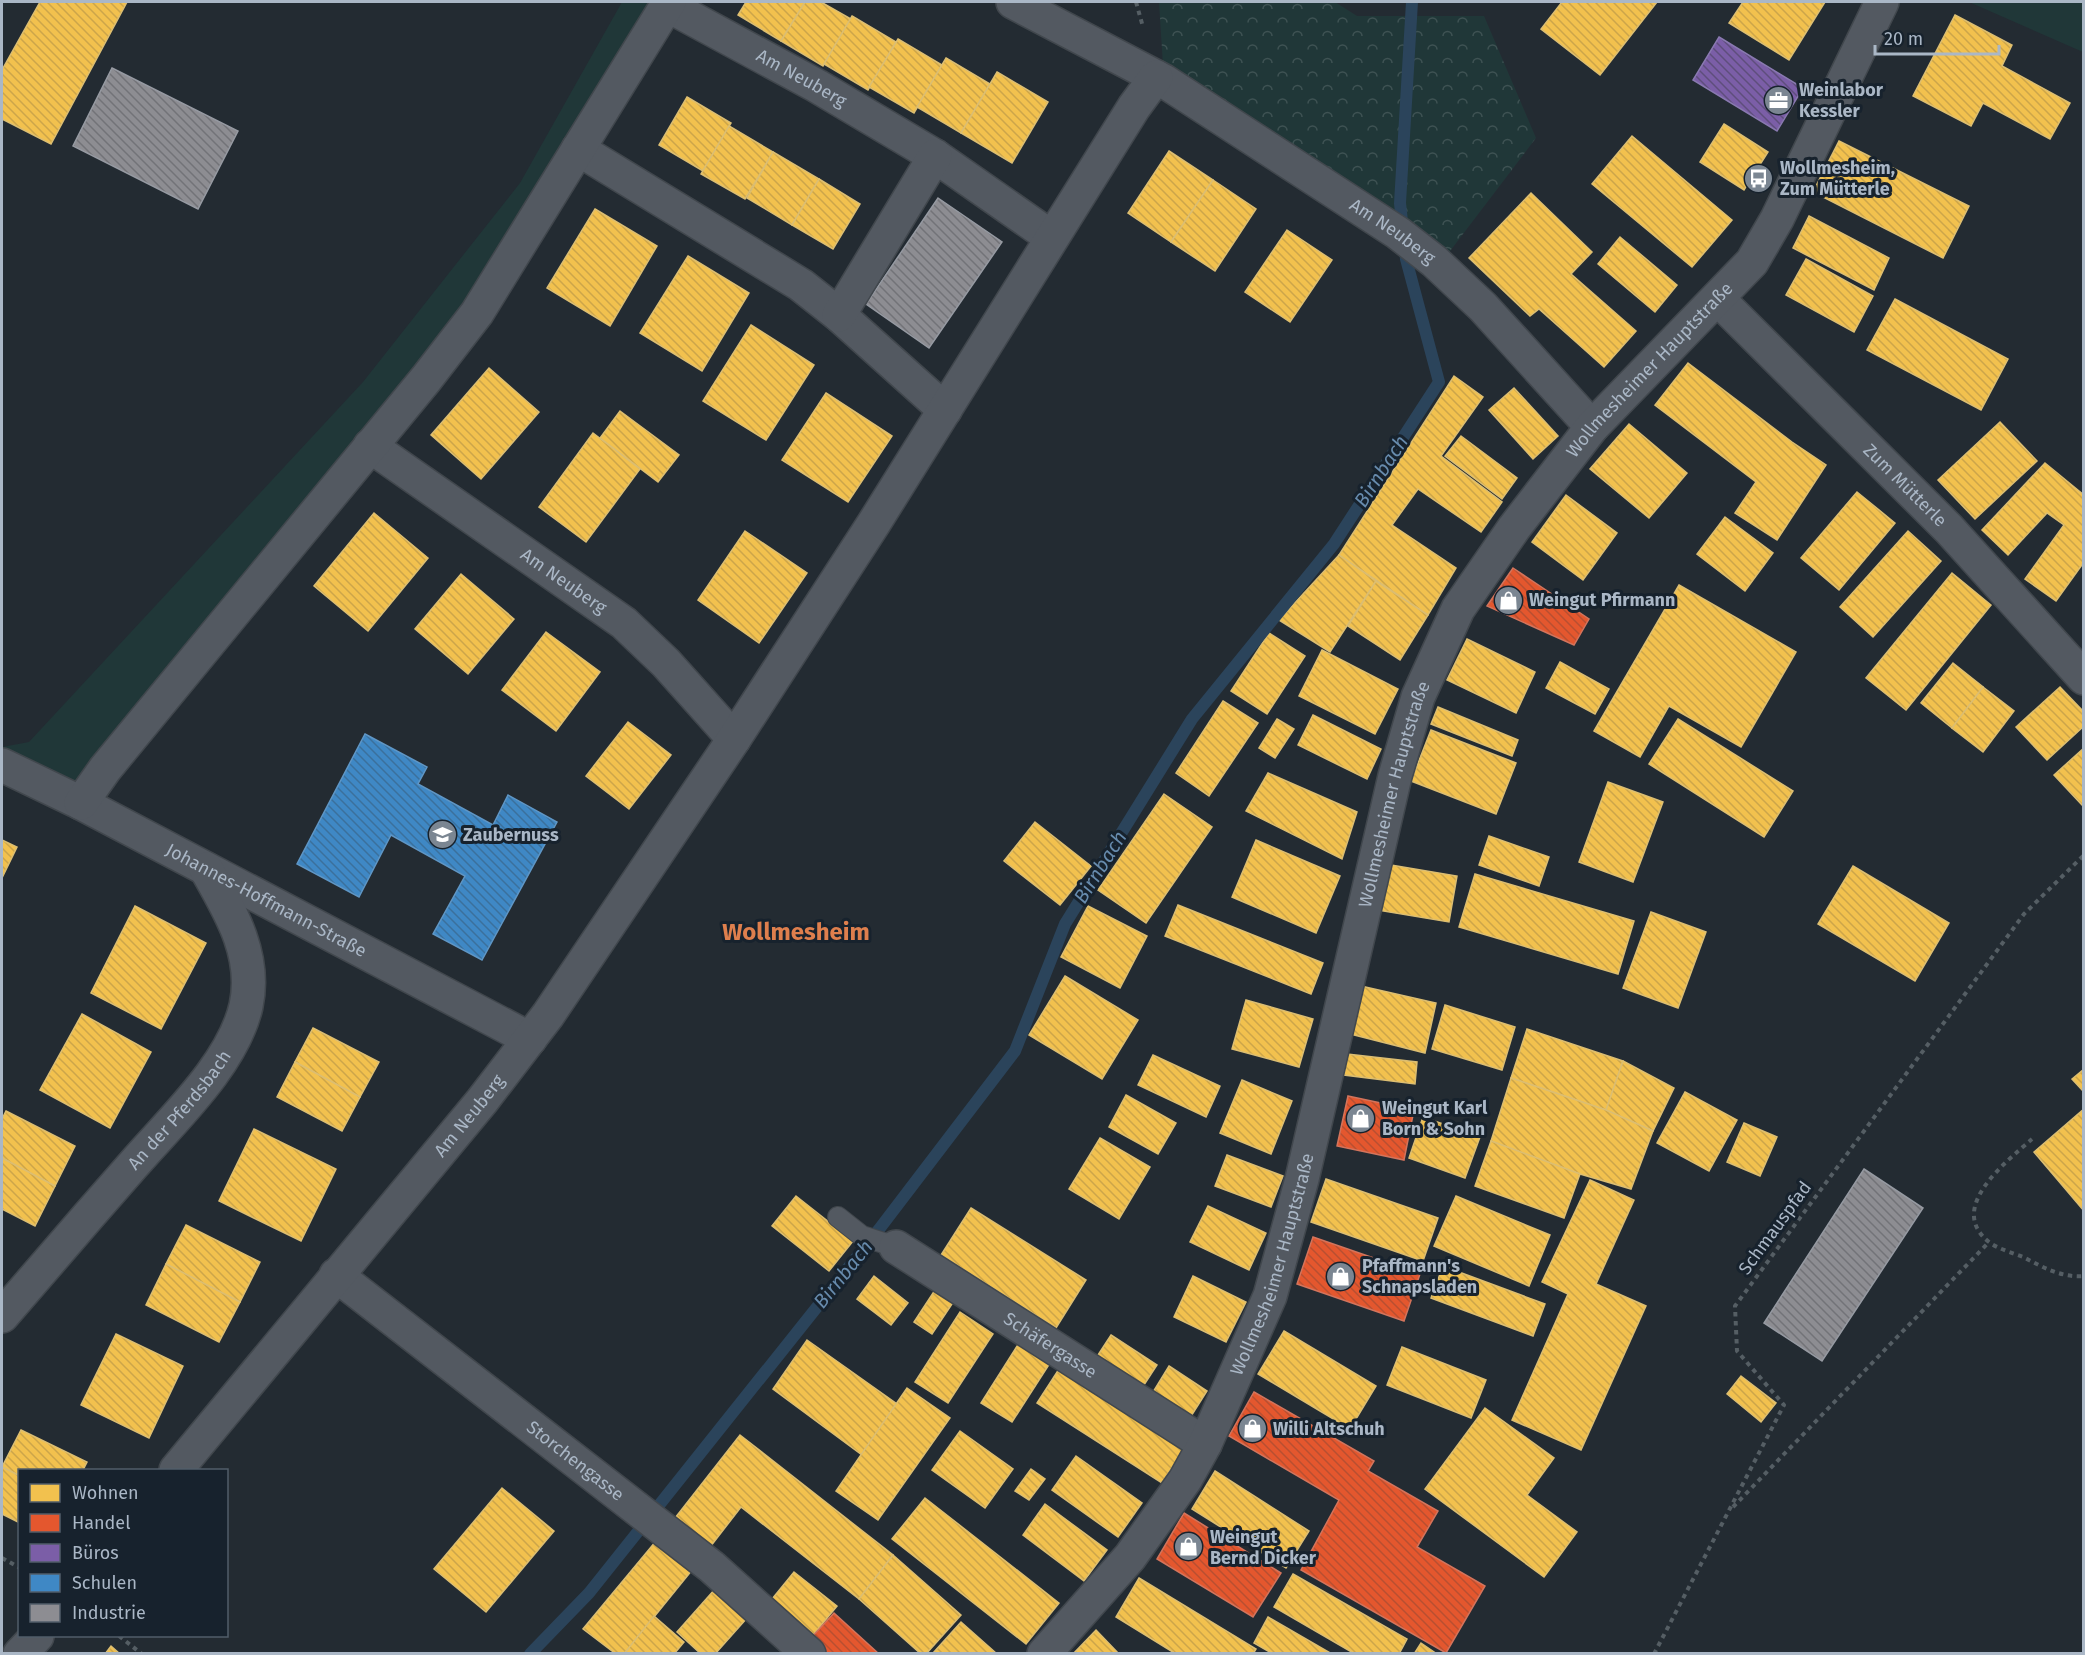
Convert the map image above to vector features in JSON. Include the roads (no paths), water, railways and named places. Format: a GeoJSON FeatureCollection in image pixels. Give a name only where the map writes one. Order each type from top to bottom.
{"type":"FeatureCollection","features":[{"type":"Feature","properties":{"kind":"street","name":"Am Neuberg"},"geometry":{"type":"LineString","coordinates":[[1013,2],[1156,77],[1398,233],[1464,287],[1592,428]]}},
{"type":"Feature","properties":{"kind":"street","name":"Wollmesheimer Hauptstraße"},"geometry":{"type":"LineString","coordinates":[[1044,1653],[1130,1557],[1185,1480],[1205,1444],[1262,1315],[1283,1257],[1395,776],[1418,697],[1458,609],[1514,528],[1592,428],[1719,299],[1752,262],[1777,219],[1882,2]]}},
{"type":"Feature","properties":{"kind":"street","name":"Am Neuberg"},"geometry":{"type":"LineString","coordinates":[[81,803],[112,760],[477,313],[668,3],[817,86],[935,156],[1051,237]]}},
{"type":"Feature","properties":{"kind":"street","name":"Am Neuberg"},"geometry":{"type":"LineString","coordinates":[[177,1469],[482,1101],[530,1039],[734,739],[945,410],[1051,237],[1134,107],[1156,77]]}},
{"type":"Feature","properties":{"kind":"street"},"geometry":{"type":"LineString","coordinates":[[578,149],[791,279],[839,315],[945,410]]}},
{"type":"Feature","properties":{"kind":"street"},"geometry":{"type":"LineString","coordinates":[[839,315],[935,156]]}},
{"type":"Feature","properties":{"kind":"street","name":"Zum Mütterle"},"geometry":{"type":"LineString","coordinates":[[1719,299],[1949,529],[2084,678]]}},
{"type":"Feature","properties":{"kind":"street","name":"Am Neuberg"},"geometry":{"type":"LineString","coordinates":[[370,446],[624,623],[666,663],[734,739]]}},
{"type":"Feature","properties":{"kind":"street","name":"Johannes-Hoffmann-Straße"},"geometry":{"type":"LineString","coordinates":[[2,765],[81,803],[530,1039]]}},
{"type":"Feature","properties":{"kind":"street","name":"An der Pferdsbach"},"geometry":{"type":"LineString","coordinates":[[2,1316],[190,1100],[221,1061],[239,1024],[246,1005],[244,947],[233,915],[206,869]]}},
{"type":"Feature","properties":{"kind":"street","name":"Schäfergasse"},"geometry":{"type":"LineString","coordinates":[[896,1247],[1205,1444]]}},
{"type":"Feature","properties":{"kind":"street","name":"Storchengasse"},"geometry":{"type":"LineString","coordinates":[[336,1275],[666,1531],[809,1653]]}},
{"type":"Feature","properties":{"kind":"street"},"geometry":{"type":"LineString","coordinates":[[20,1653],[35,1637]]}},
{"type":"Feature","properties":{"kind":"lane"},"geometry":{"type":"LineString","coordinates":[[838,1217],[862,1236],[896,1247]]}},
{"type":"Feature","properties":{"kind":"waterway","name":"Birnbach"},"geometry":{"type":"LineString","coordinates":[[530,1654],[589,1593],[880,1228],[1015,1051],[1065,924],[1192,719],[1334,544],[1439,382],[1406,259],[1400,203],[1412,2]]}},
{"type":"Feature","properties":{"kind":"place","name":"Weinlabor Kessler"},"geometry":{"type":"Point","coordinates":[1778,100]}},
{"type":"Feature","properties":{"kind":"place","name":"Wollmesheim, Zum Mütterle"},"geometry":{"type":"Point","coordinates":[1759,178]}},
{"type":"Feature","properties":{"kind":"place","name":"Weingut Pfirmann"},"geometry":{"type":"Point","coordinates":[1508,600]}},
{"type":"Feature","properties":{"kind":"place","name":"Zaubernuss"},"geometry":{"type":"Point","coordinates":[442,835]}},
{"type":"Feature","properties":{"kind":"place","name":"Weingut Karl Born & Sohn"},"geometry":{"type":"Point","coordinates":[1361,1118]}},
{"type":"Feature","properties":{"kind":"place","name":"Pfaffmann's Schnapsladen"},"geometry":{"type":"Point","coordinates":[1341,1276]}},
{"type":"Feature","properties":{"kind":"place","name":"Willi Altschuh"},"geometry":{"type":"Point","coordinates":[1252,1429]}},
{"type":"Feature","properties":{"kind":"place","name":"Weingut Bernd Dicker"},"geometry":{"type":"Point","coordinates":[1189,1547]}},
{"type":"Feature","properties":{"kind":"district","name":"Wollmesheim"},"geometry":{"type":"Point","coordinates":[796,932]}}]}
